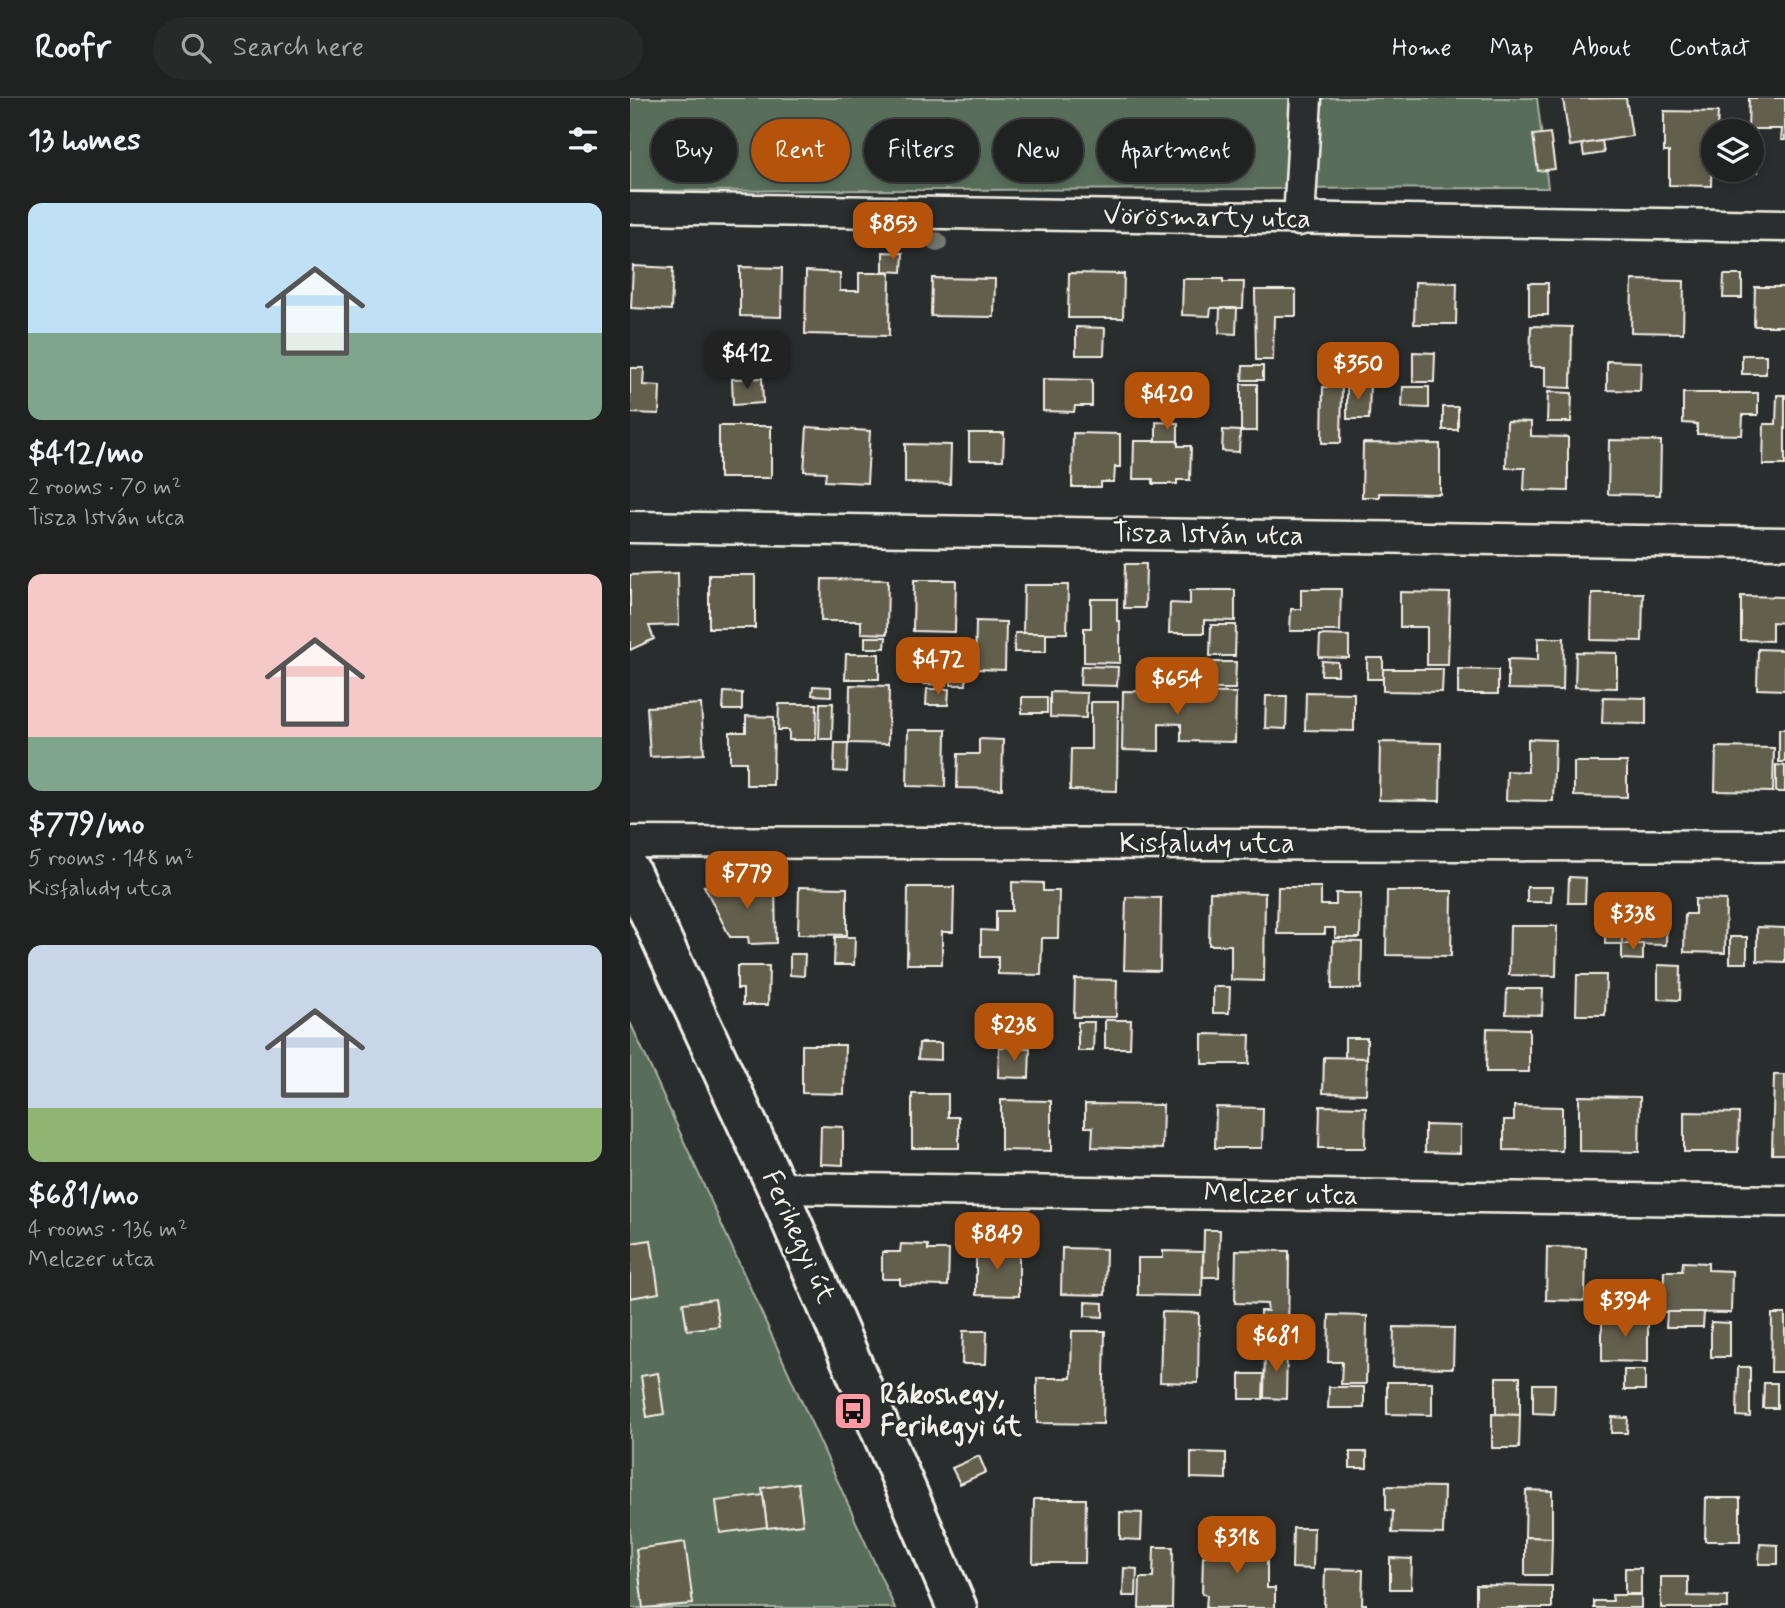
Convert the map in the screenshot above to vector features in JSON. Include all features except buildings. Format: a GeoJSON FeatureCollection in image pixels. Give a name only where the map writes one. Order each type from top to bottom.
{"type":"FeatureCollection","features":[{"type":"Feature","properties":{"kind":"main road","name":"Ferihegyi út"},"geometry":{"type":"LineString","coordinates":[[630,871],[777,1188],[957,1608]]}},
{"type":"Feature","properties":{"kind":"street"},"geometry":{"type":"LineString","coordinates":[[1299,220],[1306,98]]}},
{"type":"Feature","properties":{"kind":"street","name":"Vörösmarty utca"},"geometry":{"type":"LineString","coordinates":[[630,208],[1785,226]]}},
{"type":"Feature","properties":{"kind":"street","name":"Tisza István utca"},"geometry":{"type":"LineString","coordinates":[[630,527],[1785,543]]}},
{"type":"Feature","properties":{"kind":"street","name":"Kisfaludy utca"},"geometry":{"type":"LineString","coordinates":[[630,842],[1785,846]]}},
{"type":"Feature","properties":{"kind":"street","name":"Melczer utca"},"geometry":{"type":"LineString","coordinates":[[777,1188],[1785,1201]]}},
{"type":"Feature","properties":{"kind":"green space"},"geometry":{"type":"Polygon","coordinates":[[[630,98],[1537,98],[1548,188],[630,191],[630,98]]]}},
{"type":"Feature","properties":{"kind":"green space"},"geometry":{"type":"Polygon","coordinates":[[[630,1022],[895,1608],[630,1608],[630,1022]]]}},
{"type":"Feature","properties":{"kind":"place","name":"Rákoshegy, Ferihegyi út"},"geometry":{"type":"Point","coordinates":[853,1411]}}]}
